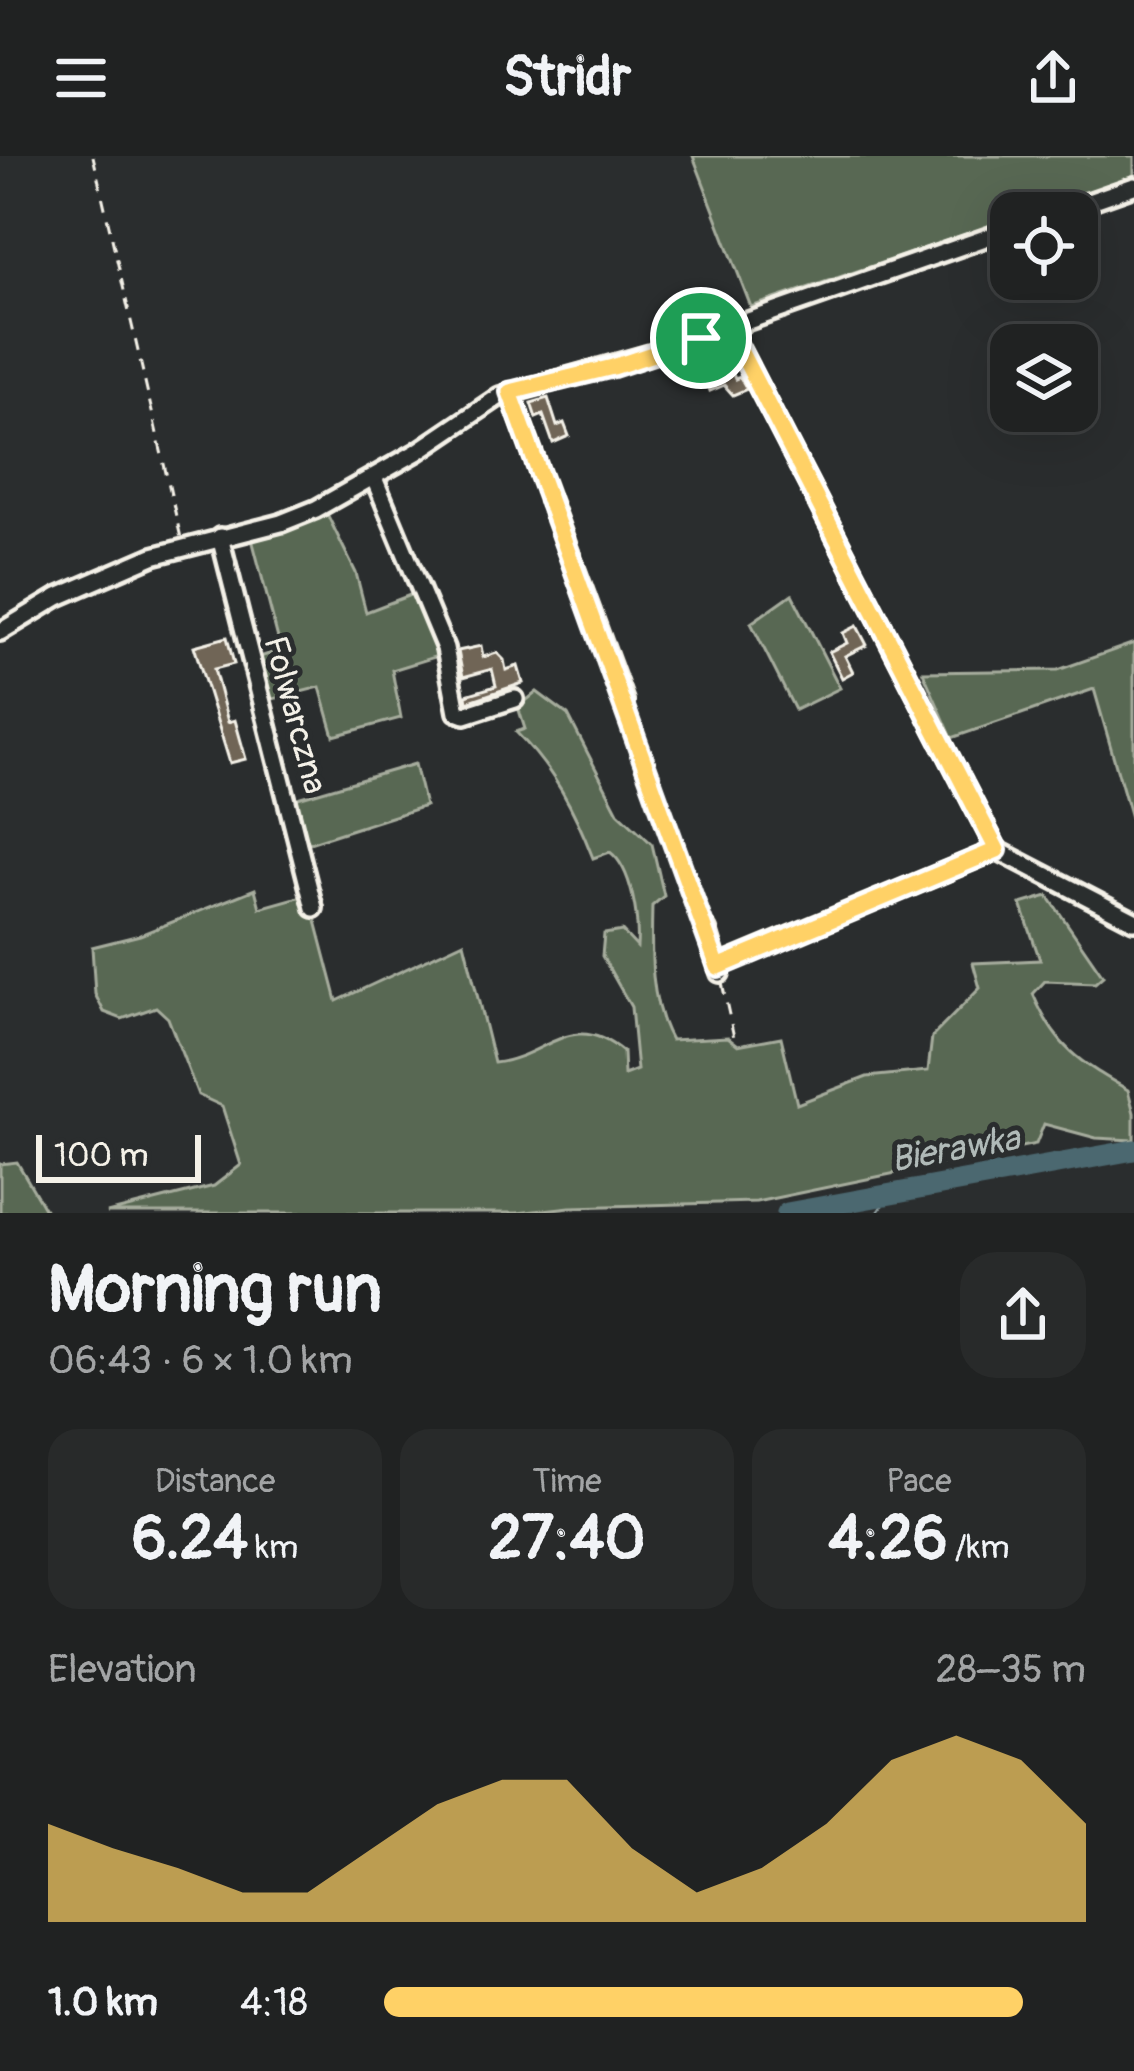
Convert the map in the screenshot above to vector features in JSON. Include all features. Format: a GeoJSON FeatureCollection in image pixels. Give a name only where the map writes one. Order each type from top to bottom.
{"type":"FeatureCollection","features":[{"type":"Feature","properties":{"kind":"street"},"geometry":{"type":"LineString","coordinates":[[1098,199],[1134,186]]}},
{"type":"Feature","properties":{"kind":"street"},"geometry":{"type":"LineString","coordinates":[[0,632],[71,591],[183,546],[294,519],[374,478],[483,404],[510,392],[613,367],[990,237]]}},
{"type":"Feature","properties":{"kind":"street"},"geometry":{"type":"LineString","coordinates":[[729,329],[997,850],[1134,921]]}},
{"type":"Feature","properties":{"kind":"street"},"geometry":{"type":"LineString","coordinates":[[510,392],[624,700]]}},
{"type":"Feature","properties":{"kind":"street"},"geometry":{"type":"LineString","coordinates":[[374,478],[445,648],[457,712],[465,715],[515,699]]}},
{"type":"Feature","properties":{"kind":"street","name":"Folwarczna"},"geometry":{"type":"LineString","coordinates":[[220,537],[314,908]]}},
{"type":"Feature","properties":{"kind":"street"},"geometry":{"type":"LineString","coordinates":[[706,930],[719,971],[997,850]]}},
{"type":"Feature","properties":{"kind":"path"},"geometry":{"type":"LineString","coordinates":[[93,156],[183,546]]}},
{"type":"Feature","properties":{"kind":"path"},"geometry":{"type":"LineString","coordinates":[[624,700],[706,930]]}},
{"type":"Feature","properties":{"kind":"path"},"geometry":{"type":"LineString","coordinates":[[719,971],[735,1042]]}},
{"type":"Feature","properties":{"kind":"green space"},"geometry":{"type":"Polygon","coordinates":[[[693,156],[1134,156],[1134,176],[1088,192],[990,192],[990,226],[751,307],[693,156]]]}},
{"type":"Feature","properties":{"kind":"green space"},"geometry":{"type":"Polygon","coordinates":[[[325,510],[356,573],[366,612],[418,592],[441,655],[392,670],[401,718],[334,736],[320,687],[265,701],[254,659],[281,650],[252,539],[325,510]]]}},
{"type":"Feature","properties":{"kind":"green space"},"geometry":{"type":"Polygon","coordinates":[[[792,594],[840,688],[795,710],[751,623],[792,594]]]}},
{"type":"Feature","properties":{"kind":"green space"},"geometry":{"type":"Polygon","coordinates":[[[1134,643],[1134,828],[1094,689],[952,738],[923,672],[1058,670],[1134,643]]]}},
{"type":"Feature","properties":{"kind":"green space"},"geometry":{"type":"Polygon","coordinates":[[[537,692],[568,715],[618,812],[652,844],[664,896],[652,906],[653,974],[671,1040],[728,1037],[738,1045],[781,1037],[797,1104],[867,1077],[928,1071],[932,1037],[980,988],[973,963],[1040,960],[1021,904],[1048,896],[1103,976],[1095,983],[1045,981],[1033,994],[1070,1051],[1128,1090],[1134,1145],[1132,1140],[1096,1138],[1044,1124],[1036,1144],[756,1202],[517,1213],[107,1213],[214,1186],[241,1165],[222,1106],[198,1095],[168,1018],[156,1007],[122,1019],[104,1012],[95,994],[92,947],[140,935],[255,889],[260,908],[309,894],[337,1001],[464,942],[494,1063],[558,1039],[588,1034],[623,1052],[624,1075],[637,1070],[631,1007],[602,956],[604,934],[622,931],[637,947],[632,895],[624,870],[610,852],[593,858],[562,791],[516,732],[525,729],[518,707],[537,692]]]}},
{"type":"Feature","properties":{"kind":"green space"},"geometry":{"type":"Polygon","coordinates":[[[415,764],[425,806],[303,845],[291,800],[415,764]]]}},
{"type":"Feature","properties":{"kind":"green space"},"geometry":{"type":"Polygon","coordinates":[[[17,1162],[47,1213],[0,1213],[0,1164],[17,1162]]]}},
{"type":"Feature","properties":{"kind":"building"},"geometry":{"type":"Polygon","coordinates":[[[722,348],[735,379],[740,377],[747,389],[733,395],[724,385],[710,391],[700,357],[722,348]]]}},
{"type":"Feature","properties":{"kind":"building"},"geometry":{"type":"Polygon","coordinates":[[[548,398],[557,426],[564,423],[569,436],[553,443],[543,415],[536,418],[531,403],[548,398]]]}},
{"type":"Feature","properties":{"kind":"building"},"geometry":{"type":"Polygon","coordinates":[[[857,626],[867,645],[845,656],[853,672],[842,678],[829,652],[847,643],[843,633],[857,626]]]}},
{"type":"Feature","properties":{"kind":"building"},"geometry":{"type":"Polygon","coordinates":[[[227,637],[234,664],[214,669],[228,722],[235,720],[246,759],[230,763],[194,646],[227,637]]]}},
{"type":"Feature","properties":{"kind":"building"},"geometry":{"type":"Polygon","coordinates":[[[481,646],[483,657],[497,653],[506,670],[518,666],[523,683],[467,702],[466,695],[496,686],[492,669],[463,677],[458,651],[481,646]]]}},
{"type":"Feature","properties":{"kind":"waterway","name":"Bierawka"},"geometry":{"type":"LineString","coordinates":[[787,1213],[1134,1150]]}},
{"type":"Feature","properties":{"kind":"waterway"},"geometry":{"type":"LineString","coordinates":[[877,1213],[890,1194]]}},
{"type":"Feature","properties":{"kind":"route"},"geometry":{"type":"LineString","coordinates":[[729,329],[997,847],[934,880],[718,967],[510,392],[602,370],[701,338],[729,329]]}}]}
